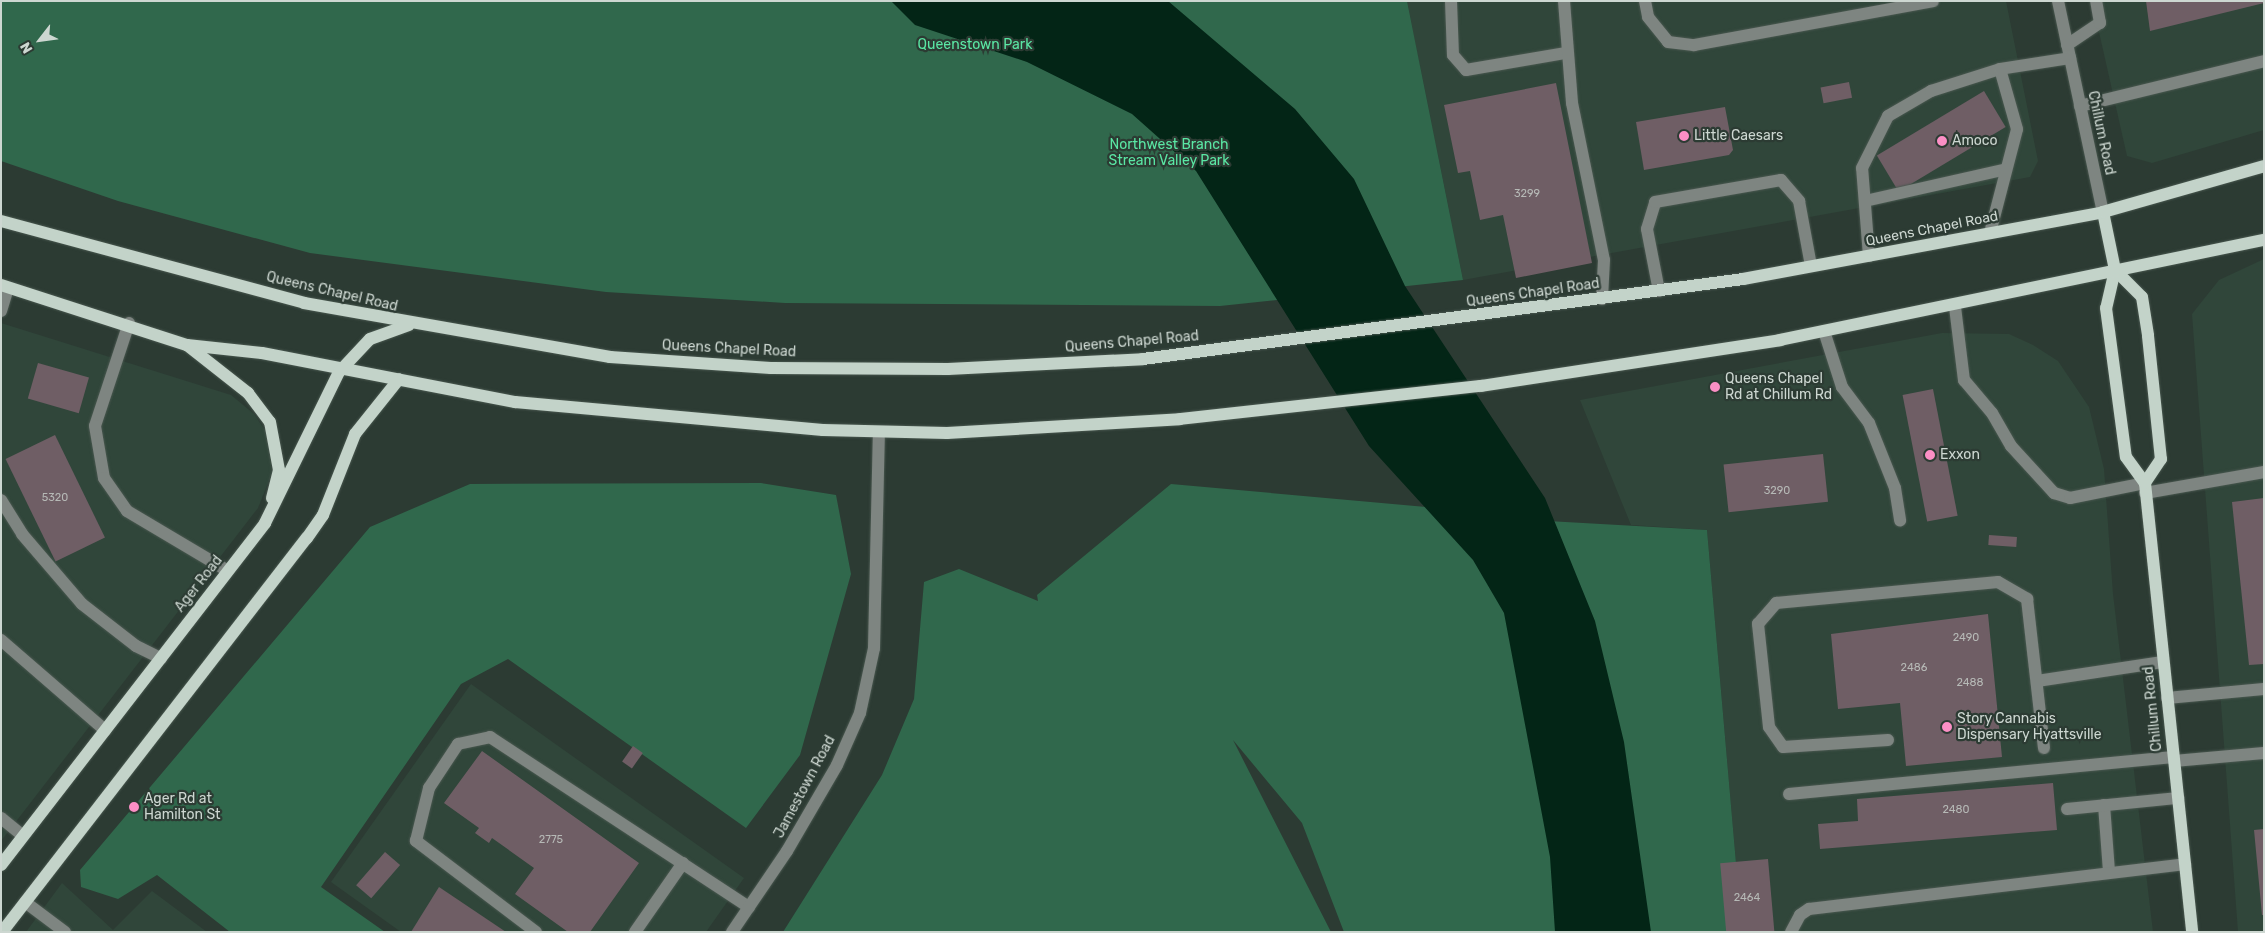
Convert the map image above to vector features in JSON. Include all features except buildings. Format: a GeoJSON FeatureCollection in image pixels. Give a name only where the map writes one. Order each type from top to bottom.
{"type":"FeatureCollection","features":[{"type":"Feature","properties":{"kind":"main road","name":"Queens Chapel Road"},"geometry":{"type":"LineString","coordinates":[[1,221],[304,303],[409,324],[610,357],[771,368],[948,369],[1142,359],[1436,322],[1659,291],[1868,256],[2103,212],[2264,166]]}},
{"type":"Feature","properties":{"kind":"main road","name":"Chillum Road"},"geometry":{"type":"LineString","coordinates":[[2103,212],[2115,270],[2106,308],[2126,457],[2145,488],[2192,932]]}},
{"type":"Feature","properties":{"kind":"main road"},"geometry":{"type":"LineString","coordinates":[[5,286],[129,322],[187,344],[262,353],[339,372],[400,379],[515,402],[879,432],[1170,420],[1327,405],[1481,386],[1824,331],[1955,307],[2115,270],[2264,240]]}},
{"type":"Feature","properties":{"kind":"main road"},"geometry":{"type":"LineString","coordinates":[[2115,270],[2142,297],[2148,336],[2161,459],[2145,488]]}},
{"type":"Feature","properties":{"kind":"main road","name":"Ager Road"},"geometry":{"type":"LineString","coordinates":[[1,865],[265,522],[339,372],[370,339],[409,324]]}},
{"type":"Feature","properties":{"kind":"main road"},"geometry":{"type":"LineString","coordinates":[[187,344],[248,394],[270,422],[279,470],[265,522]]}},
{"type":"Feature","properties":{"kind":"main road"},"geometry":{"type":"LineString","coordinates":[[2,932],[307,538],[323,515],[355,434],[400,379]]}},
{"type":"Feature","properties":{"kind":"street"},"geometry":{"type":"LineString","coordinates":[[1451,1],[1453,55],[1466,70],[1565,53]]}},
{"type":"Feature","properties":{"kind":"street"},"geometry":{"type":"LineString","coordinates":[[1564,1],[1565,53],[1604,260],[1602,299]]}},
{"type":"Feature","properties":{"kind":"street"},"geometry":{"type":"LineString","coordinates":[[1644,1],[1648,17],[1668,42],[1694,45],[1933,1]]}},
{"type":"Feature","properties":{"kind":"street","name":"Chillum Road"},"geometry":{"type":"LineString","coordinates":[[2058,1],[2103,212]]}},
{"type":"Feature","properties":{"kind":"street"},"geometry":{"type":"LineString","coordinates":[[1868,256],[1862,168],[1888,116],[1931,91],[2000,69],[2069,51],[2100,23],[2096,1]]}},
{"type":"Feature","properties":{"kind":"street"},"geometry":{"type":"LineString","coordinates":[[2080,106],[2264,61]]}},
{"type":"Feature","properties":{"kind":"street"},"geometry":{"type":"LineString","coordinates":[[1990,233],[2003,170],[2017,130],[2000,69]]}},
{"type":"Feature","properties":{"kind":"street"},"geometry":{"type":"LineString","coordinates":[[1865,201],[2003,170]]}},
{"type":"Feature","properties":{"kind":"street"},"geometry":{"type":"LineString","coordinates":[[1659,291],[1647,228],[1655,202],[1781,180],[1799,201],[1811,266]]}},
{"type":"Feature","properties":{"kind":"street"},"geometry":{"type":"LineString","coordinates":[[1,311],[5,286]]}},
{"type":"Feature","properties":{"kind":"street"},"geometry":{"type":"LineString","coordinates":[[1955,307],[1964,380],[1992,413],[2011,446],[2054,493],[2070,498],[2264,472]]}},
{"type":"Feature","properties":{"kind":"street"},"geometry":{"type":"LineString","coordinates":[[129,322],[95,426],[104,478],[127,512],[228,570]]}},
{"type":"Feature","properties":{"kind":"street"},"geometry":{"type":"LineString","coordinates":[[1824,331],[1842,387],[1869,423],[1889,472],[1900,521]]}},
{"type":"Feature","properties":{"kind":"street","name":"Jamestown Road"},"geometry":{"type":"LineString","coordinates":[[732,932],[837,764],[860,713],[874,648],[879,432]]}},
{"type":"Feature","properties":{"kind":"street"},"geometry":{"type":"LineString","coordinates":[[1,500],[22,534],[82,604],[136,646],[161,658]]}},
{"type":"Feature","properties":{"kind":"street"},"geometry":{"type":"LineString","coordinates":[[1888,740],[1783,747],[1769,727],[1758,624],[1776,603],[1998,582],[2027,599],[2044,748]]}},
{"type":"Feature","properties":{"kind":"street"},"geometry":{"type":"LineString","coordinates":[[1,640],[105,730]]}},
{"type":"Feature","properties":{"kind":"street"},"geometry":{"type":"LineString","coordinates":[[2037,681],[2163,662]]}},
{"type":"Feature","properties":{"kind":"street"},"geometry":{"type":"LineString","coordinates":[[2167,698],[2264,688]]}},
{"type":"Feature","properties":{"kind":"street"},"geometry":{"type":"LineString","coordinates":[[536,932],[416,841],[429,788],[458,744],[490,737],[749,907]]}},
{"type":"Feature","properties":{"kind":"street"},"geometry":{"type":"LineString","coordinates":[[1789,794],[2174,759],[2264,753]]}},
{"type":"Feature","properties":{"kind":"street"},"geometry":{"type":"LineString","coordinates":[[2067,809],[2178,798]]}},
{"type":"Feature","properties":{"kind":"street"},"geometry":{"type":"LineString","coordinates":[[2104,805],[2110,871]]}},
{"type":"Feature","properties":{"kind":"street"},"geometry":{"type":"LineString","coordinates":[[1,818],[23,836]]}},
{"type":"Feature","properties":{"kind":"street"},"geometry":{"type":"LineString","coordinates":[[635,932],[684,863]]}},
{"type":"Feature","properties":{"kind":"street"},"geometry":{"type":"LineString","coordinates":[[1791,932],[1800,915],[1809,909],[2110,871],[2185,864]]}},
{"type":"Feature","properties":{"kind":"street"},"geometry":{"type":"LineString","coordinates":[[24,902],[65,932]]}},
{"type":"Feature","properties":{"kind":"shaded area"},"geometry":{"type":"Polygon","coordinates":[[[891,1],[1168,1],[1295,109],[1354,179],[1405,286],[1545,498],[1595,621],[1624,742],[1651,932],[1555,932],[1550,857],[1504,613],[1473,560],[1369,446],[1196,171],[1132,114],[1027,62],[915,25],[891,1]]]}},
{"type":"Feature","properties":{"kind":"shaded area"},"geometry":{"type":"Polygon","coordinates":[[[1407,1],[2006,1],[2038,161],[2030,177],[1463,280],[1407,1]]]}},
{"type":"Feature","properties":{"kind":"shaded area"},"geometry":{"type":"Polygon","coordinates":[[[2092,1],[2264,1],[2264,130],[2152,163],[2127,156],[2092,1]]]}},
{"type":"Feature","properties":{"kind":"shaded area"},"geometry":{"type":"Polygon","coordinates":[[[2264,259],[2264,932],[2238,932],[2192,314],[2219,280],[2264,259]]]}},
{"type":"Feature","properties":{"kind":"shaded area"},"geometry":{"type":"Polygon","coordinates":[[[1,323],[231,395],[254,414],[268,435],[272,473],[258,508],[1,841],[1,323]]]}},
{"type":"Feature","properties":{"kind":"shaded area"},"geometry":{"type":"Polygon","coordinates":[[[1942,333],[2009,334],[2033,345],[2058,361],[2089,407],[2104,469],[2113,594],[2153,932],[1742,932],[1707,530],[1631,525],[1580,400],[1942,333]]]}},
{"type":"Feature","properties":{"kind":"shaded area"},"geometry":{"type":"Polygon","coordinates":[[[471,684],[744,878],[706,932],[401,932],[331,882],[471,684]]]}},
{"type":"Feature","properties":{"kind":"shaded area"},"geometry":{"type":"Polygon","coordinates":[[[62,883],[113,930],[152,891],[207,932],[26,932],[62,883]]]}},
{"type":"Feature","properties":{"kind":"green space","name":"Northwest Branch Stream Valley Park"},"geometry":{"type":"Polygon","coordinates":[[[1,1],[1407,1],[1463,280],[1220,306],[785,303],[606,292],[310,253],[118,201],[1,161],[1,1]]]}},
{"type":"Feature","properties":{"kind":"green space"},"geometry":{"type":"Polygon","coordinates":[[[761,483],[836,495],[851,574],[800,755],[746,828],[508,659],[461,684],[321,887],[385,932],[230,932],[157,875],[118,899],[81,887],[80,870],[370,527],[470,484],[761,483]]]}},
{"type":"Feature","properties":{"kind":"green space"},"geometry":{"type":"Polygon","coordinates":[[[1171,484],[1515,515],[1530,520],[1707,530],[1742,932],[1344,932],[1302,823],[1233,740],[1331,932],[783,932],[882,775],[914,699],[924,582],[959,569],[1038,601],[1037,595],[1171,484]]]}},
{"type":"Feature","properties":{"kind":"place","name":"Little Caesars"},"geometry":{"type":"Point","coordinates":[1684,136]}},
{"type":"Feature","properties":{"kind":"place","name":"Amoco"},"geometry":{"type":"Point","coordinates":[1942,141]}},
{"type":"Feature","properties":{"kind":"place","name":"Queens Chapel Rd at Chillum Rd"},"geometry":{"type":"Point","coordinates":[1715,387]}},
{"type":"Feature","properties":{"kind":"place","name":"Exxon"},"geometry":{"type":"Point","coordinates":[1930,455]}},
{"type":"Feature","properties":{"kind":"place","name":"Story Cannabis Dispensary Hyattsville"},"geometry":{"type":"Point","coordinates":[1947,727]}},
{"type":"Feature","properties":{"kind":"place","name":"Ager Rd at Hamilton St"},"geometry":{"type":"Point","coordinates":[134,807]}},
{"type":"Feature","properties":{"kind":"park label","name":"Queenstown Park"},"geometry":{"type":"Point","coordinates":[975,45]}}]}
